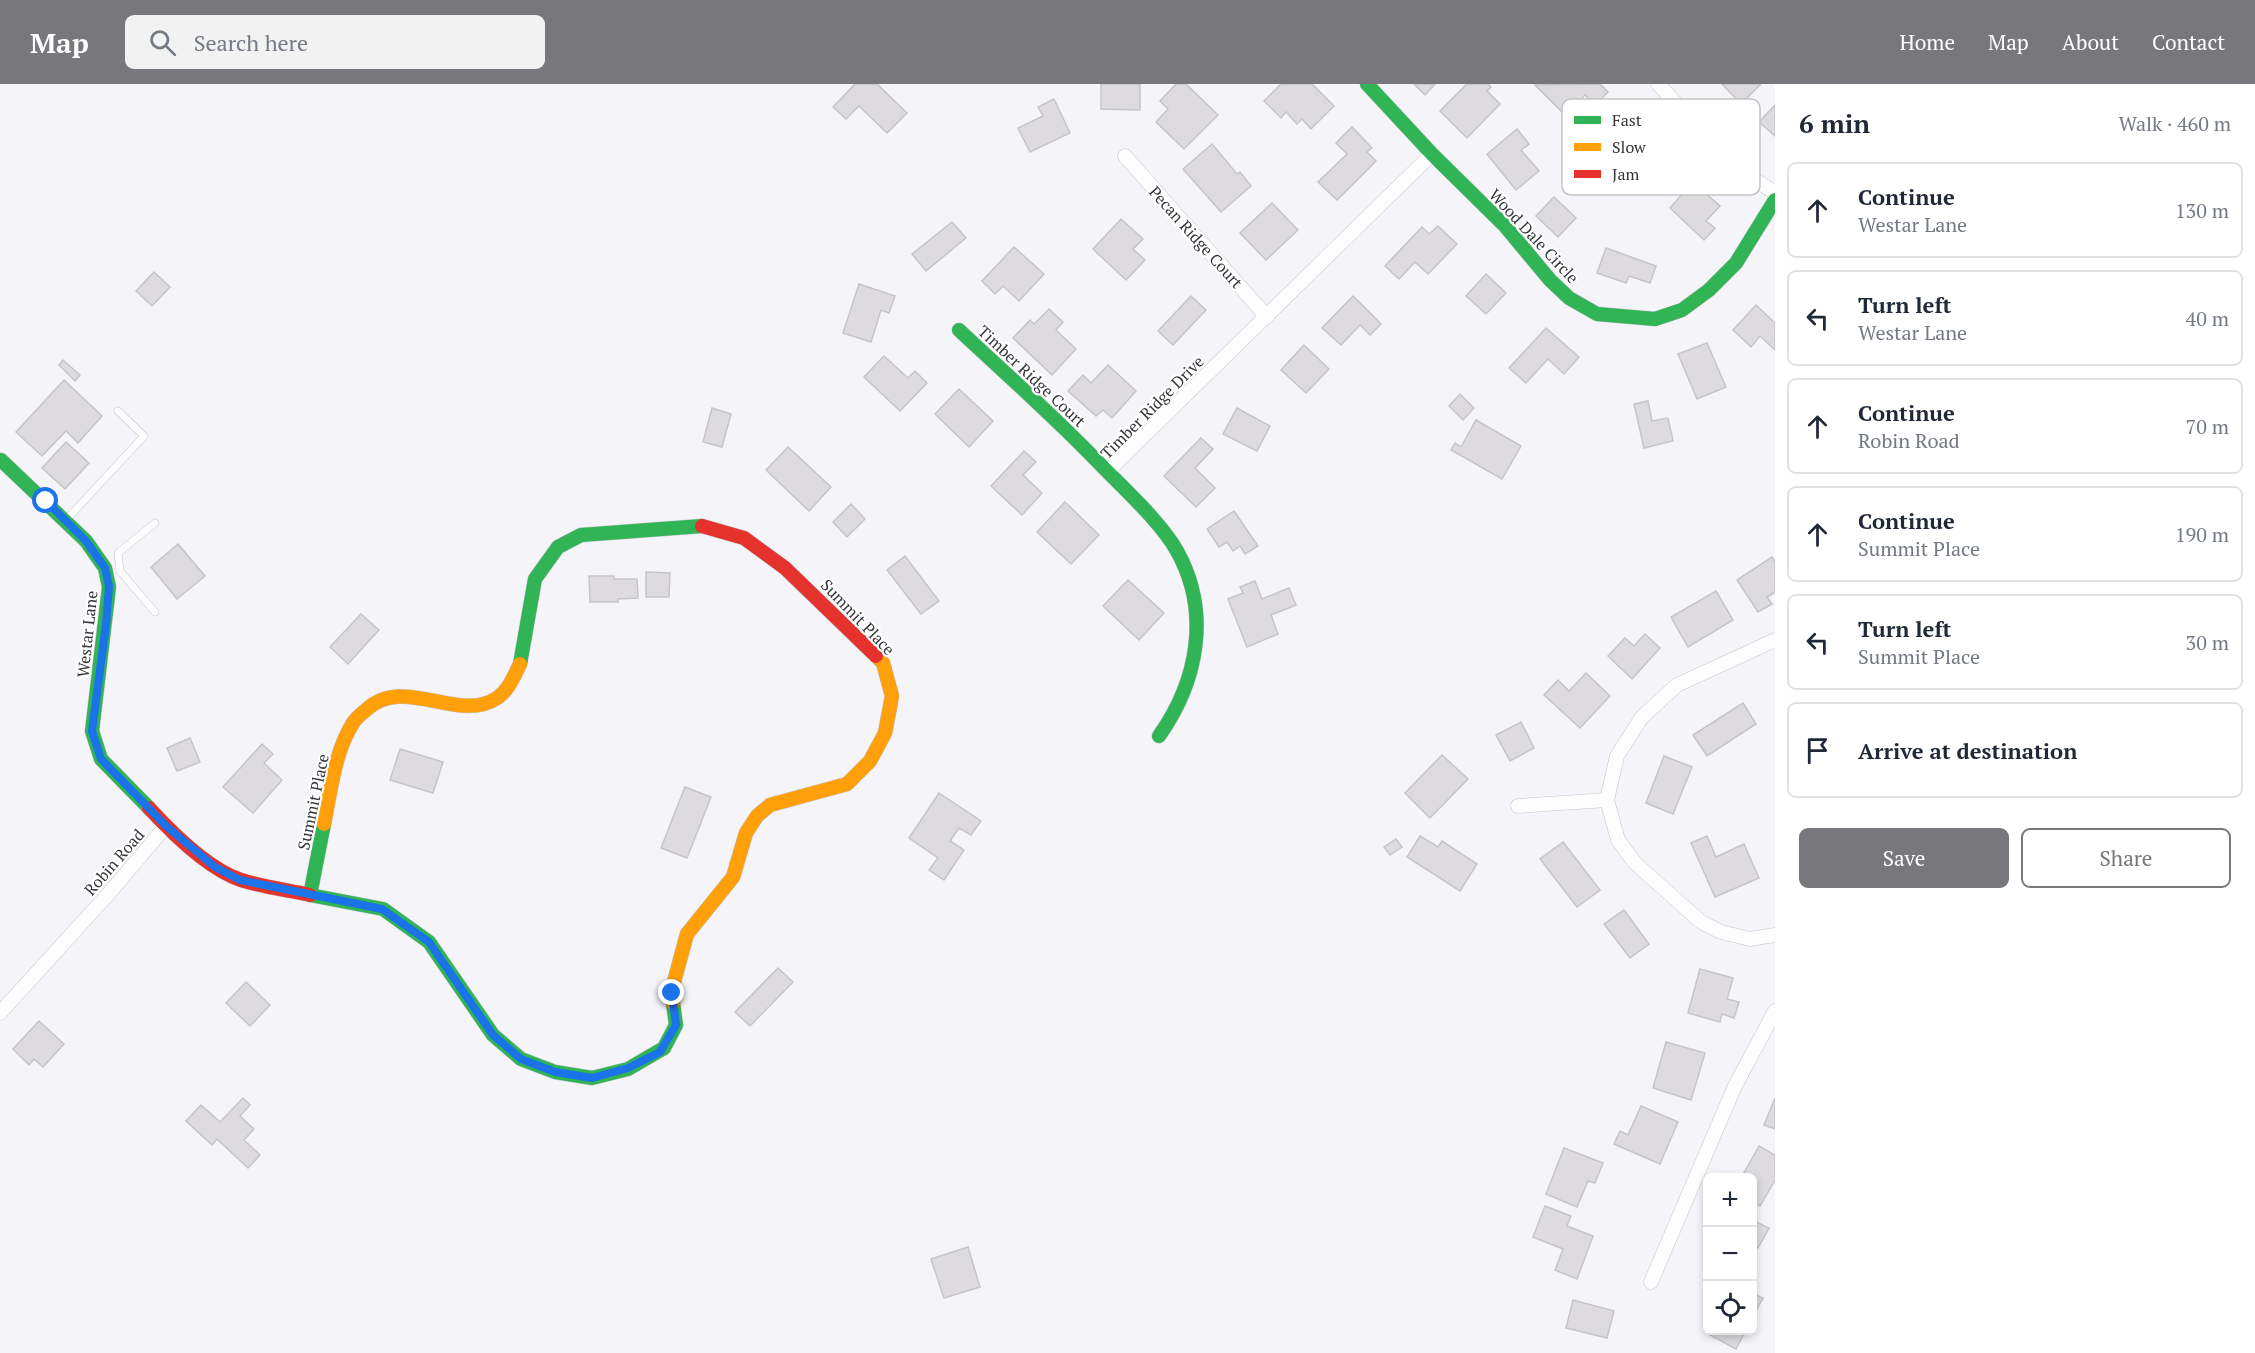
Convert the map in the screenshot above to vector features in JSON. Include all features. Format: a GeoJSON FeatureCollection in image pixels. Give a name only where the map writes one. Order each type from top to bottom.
{"type":"FeatureCollection","features":[{"type":"Feature","properties":{"kind":"street","name":"Wood Dale Circle"},"geometry":{"type":"LineString","coordinates":[[1366,84],[1504,226],[1563,294],[1597,314],[1655,319],[1682,310],[1709,290],[1736,263],[1775,201]]}},
{"type":"Feature","properties":{"kind":"street"},"geometry":{"type":"LineString","coordinates":[[1658,84],[1672,99]]}},
{"type":"Feature","properties":{"kind":"street","name":"Timber Ridge Drive"},"geometry":{"type":"LineString","coordinates":[[1160,736],[1182,699],[1192,662],[1198,621],[1191,588],[1177,552],[1108,471],[1268,317],[1432,154]]}},
{"type":"Feature","properties":{"kind":"street","name":"Pecan Ridge Court"},"geometry":{"type":"LineString","coordinates":[[1125,156],[1268,317]]}},
{"type":"Feature","properties":{"kind":"street"},"geometry":{"type":"LineString","coordinates":[[1760,183],[1775,193]]}},
{"type":"Feature","properties":{"kind":"street","name":"Timber Ridge Court"},"geometry":{"type":"LineString","coordinates":[[960,330],[1108,471]]}},
{"type":"Feature","properties":{"kind":"street","name":"Westar Lane"},"geometry":{"type":"LineString","coordinates":[[1,460],[86,541],[105,568],[109,586],[106,624],[92,731],[101,759],[166,826]]}},
{"type":"Feature","properties":{"kind":"street","name":"Summit Place"},"geometry":{"type":"LineString","coordinates":[[702,526],[744,538],[785,568],[884,663],[892,696],[885,733],[870,761],[847,784],[770,805],[757,816],[746,833],[733,877],[687,934],[672,993],[676,1025],[660,1052],[628,1068],[592,1078],[555,1072],[521,1059],[493,1035],[429,942],[382,909],[310,894],[337,759],[353,722],[372,704],[396,695],[475,706],[496,698],[510,685],[519,664],[535,579],[558,547],[581,535],[702,526]]}},
{"type":"Feature","properties":{"kind":"street"},"geometry":{"type":"LineString","coordinates":[[1775,640],[1677,685],[1641,717],[1617,756],[1607,800],[1618,840],[1635,863],[1701,922],[1721,932],[1750,939],[1775,935]]}},
{"type":"Feature","properties":{"kind":"street"},"geometry":{"type":"LineString","coordinates":[[1518,806],[1607,800]]}},
{"type":"Feature","properties":{"kind":"street","name":"Robin Road"},"geometry":{"type":"LineString","coordinates":[[0,1012],[111,891],[166,826],[215,867],[240,880],[310,894]]}},
{"type":"Feature","properties":{"kind":"street"},"geometry":{"type":"LineString","coordinates":[[1651,1282],[1735,1086],[1775,1011]]}},
{"type":"Feature","properties":{"kind":"lane"},"geometry":{"type":"LineString","coordinates":[[65,520],[144,436],[118,411]]}},
{"type":"Feature","properties":{"kind":"lane"},"geometry":{"type":"LineString","coordinates":[[155,523],[118,553],[120,571],[155,612]]}},
{"type":"Feature","properties":{"kind":"lane"},"geometry":{"type":"LineString","coordinates":[[105,568],[119,563]]}},
{"type":"Feature","properties":{"kind":"building"},"geometry":{"type":"Polygon","coordinates":[[[855,84],[877,84],[907,113],[887,133],[859,106],[846,119],[833,107],[855,84]]]}},
{"type":"Feature","properties":{"kind":"building"},"geometry":{"type":"Polygon","coordinates":[[[1101,84],[1140,84],[1140,110],[1101,109],[1101,84]]]}},
{"type":"Feature","properties":{"kind":"building"},"geometry":{"type":"Polygon","coordinates":[[[1176,84],[1186,84],[1218,115],[1184,149],[1156,122],[1168,109],[1160,101],[1176,84]]]}},
{"type":"Feature","properties":{"kind":"building"},"geometry":{"type":"Polygon","coordinates":[[[1281,84],[1312,84],[1334,106],[1311,129],[1302,119],[1297,124],[1286,112],[1281,118],[1264,101],[1281,84]]]}},
{"type":"Feature","properties":{"kind":"building"},"geometry":{"type":"Polygon","coordinates":[[[1414,84],[1435,84],[1425,95],[1414,84]]]}},
{"type":"Feature","properties":{"kind":"building"},"geometry":{"type":"Polygon","coordinates":[[[1467,84],[1488,84],[1491,87],[1487,91],[1500,104],[1467,138],[1440,111],[1467,84]]]}},
{"type":"Feature","properties":{"kind":"building"},"geometry":{"type":"Polygon","coordinates":[[[1600,84],[1608,92],[1601,99],[1589,99],[1585,95],[1581,99],[1562,99],[1562,112],[1535,85],[1600,84]]]}},
{"type":"Feature","properties":{"kind":"building"},"geometry":{"type":"Polygon","coordinates":[[[1722,84],[1761,84],[1746,99],[1736,99],[1722,84]]]}},
{"type":"Feature","properties":{"kind":"building"},"geometry":{"type":"Polygon","coordinates":[[[1054,99],[1070,133],[1030,152],[1018,128],[1043,116],[1038,107],[1054,99]]]}},
{"type":"Feature","properties":{"kind":"building"},"geometry":{"type":"Polygon","coordinates":[[[1775,105],[1775,136],[1760,121],[1775,105]]]}},
{"type":"Feature","properties":{"kind":"building"},"geometry":{"type":"Polygon","coordinates":[[[1352,127],[1372,148],[1367,152],[1376,161],[1337,200],[1318,182],[1347,154],[1336,143],[1352,127]]]}},
{"type":"Feature","properties":{"kind":"building"},"geometry":{"type":"Polygon","coordinates":[[[1517,129],[1529,144],[1521,150],[1539,171],[1516,190],[1487,154],[1517,129]]]}},
{"type":"Feature","properties":{"kind":"building"},"geometry":{"type":"Polygon","coordinates":[[[1212,144],[1237,174],[1240,172],[1251,186],[1221,212],[1183,169],[1212,144]]]}},
{"type":"Feature","properties":{"kind":"building"},"geometry":{"type":"Polygon","coordinates":[[[1682,195],[1708,195],[1720,206],[1706,221],[1715,228],[1704,240],[1670,208],[1682,195]]]}},
{"type":"Feature","properties":{"kind":"building"},"geometry":{"type":"Polygon","coordinates":[[[1554,197],[1576,218],[1558,237],[1536,216],[1554,197]]]}},
{"type":"Feature","properties":{"kind":"building"},"geometry":{"type":"Polygon","coordinates":[[[1272,203],[1298,230],[1266,260],[1240,233],[1272,203]]]}},
{"type":"Feature","properties":{"kind":"building"},"geometry":{"type":"Polygon","coordinates":[[[1121,219],[1143,239],[1133,249],[1145,260],[1126,280],[1093,249],[1121,219]]]}},
{"type":"Feature","properties":{"kind":"building"},"geometry":{"type":"Polygon","coordinates":[[[952,222],[966,238],[926,271],[912,254],[952,222]]]}},
{"type":"Feature","properties":{"kind":"building"},"geometry":{"type":"Polygon","coordinates":[[[1438,226],[1457,244],[1428,274],[1415,262],[1399,279],[1385,266],[1422,227],[1429,234],[1438,226]]]}},
{"type":"Feature","properties":{"kind":"building"},"geometry":{"type":"Polygon","coordinates":[[[1014,247],[1044,274],[1019,301],[1003,286],[995,294],[982,281],[1014,247]]]}},
{"type":"Feature","properties":{"kind":"building"},"geometry":{"type":"Polygon","coordinates":[[[1606,248],[1656,266],[1650,283],[1629,276],[1626,283],[1597,273],[1606,248]]]}},
{"type":"Feature","properties":{"kind":"building"},"geometry":{"type":"Polygon","coordinates":[[[154,272],[170,287],[152,306],[136,291],[154,272]]]}},
{"type":"Feature","properties":{"kind":"building"},"geometry":{"type":"Polygon","coordinates":[[[1486,274],[1506,293],[1486,314],[1466,296],[1486,274]]]}},
{"type":"Feature","properties":{"kind":"building"},"geometry":{"type":"Polygon","coordinates":[[[859,284],[895,296],[889,313],[881,310],[871,342],[843,333],[859,284]]]}},
{"type":"Feature","properties":{"kind":"building"},"geometry":{"type":"Polygon","coordinates":[[[1191,296],[1206,310],[1173,345],[1158,331],[1191,296]]]}},
{"type":"Feature","properties":{"kind":"building"},"geometry":{"type":"Polygon","coordinates":[[[1353,296],[1381,324],[1370,335],[1360,325],[1341,345],[1322,328],[1353,296]]]}},
{"type":"Feature","properties":{"kind":"building"},"geometry":{"type":"Polygon","coordinates":[[[1756,305],[1775,323],[1775,350],[1760,336],[1751,347],[1733,330],[1756,305]]]}},
{"type":"Feature","properties":{"kind":"building"},"geometry":{"type":"Polygon","coordinates":[[[1049,309],[1063,322],[1056,330],[1076,349],[1052,375],[1013,338],[1030,320],[1034,324],[1049,309]]]}},
{"type":"Feature","properties":{"kind":"building"},"geometry":{"type":"Polygon","coordinates":[[[1546,328],[1579,357],[1564,374],[1548,359],[1526,383],[1509,368],[1546,328]]]}},
{"type":"Feature","properties":{"kind":"building"},"geometry":{"type":"Polygon","coordinates":[[[1707,343],[1726,387],[1697,399],[1678,354],[1707,343]]]}},
{"type":"Feature","properties":{"kind":"building"},"geometry":{"type":"Polygon","coordinates":[[[1304,345],[1329,369],[1306,393],[1281,370],[1304,345]]]}},
{"type":"Feature","properties":{"kind":"building"},"geometry":{"type":"Polygon","coordinates":[[[884,356],[908,378],[915,371],[927,383],[900,411],[864,377],[884,356]]]}},
{"type":"Feature","properties":{"kind":"building"},"geometry":{"type":"Polygon","coordinates":[[[63,360],[80,375],[75,381],[59,365],[63,360]]]}},
{"type":"Feature","properties":{"kind":"building"},"geometry":{"type":"Polygon","coordinates":[[[1108,365],[1136,391],[1112,418],[1103,410],[1096,416],[1068,391],[1083,375],[1091,383],[1108,365]]]}},
{"type":"Feature","properties":{"kind":"building"},"geometry":{"type":"Polygon","coordinates":[[[64,380],[102,416],[78,443],[66,431],[42,456],[16,432],[64,380]]]}},
{"type":"Feature","properties":{"kind":"building"},"geometry":{"type":"Polygon","coordinates":[[[959,389],[993,421],[969,447],[935,414],[959,389]]]}},
{"type":"Feature","properties":{"kind":"building"},"geometry":{"type":"Polygon","coordinates":[[[1460,394],[1474,408],[1463,420],[1449,406],[1460,394]]]}},
{"type":"Feature","properties":{"kind":"building"},"geometry":{"type":"Polygon","coordinates":[[[1648,401],[1652,421],[1668,418],[1673,441],[1644,448],[1634,404],[1648,401]]]}},
{"type":"Feature","properties":{"kind":"building"},"geometry":{"type":"Polygon","coordinates":[[[712,408],[731,414],[722,447],[703,442],[712,408]]]}},
{"type":"Feature","properties":{"kind":"building"},"geometry":{"type":"Polygon","coordinates":[[[1237,408],[1270,426],[1257,451],[1223,434],[1237,408]]]}},
{"type":"Feature","properties":{"kind":"building"},"geometry":{"type":"Polygon","coordinates":[[[1476,420],[1521,446],[1502,479],[1451,450],[1455,443],[1461,447],[1476,420]]]}},
{"type":"Feature","properties":{"kind":"building"},"geometry":{"type":"Polygon","coordinates":[[[1201,438],[1213,449],[1195,468],[1215,488],[1196,507],[1164,476],[1201,438]]]}},
{"type":"Feature","properties":{"kind":"building"},"geometry":{"type":"Polygon","coordinates":[[[66,442],[89,463],[65,489],[42,468],[66,442]]]}},
{"type":"Feature","properties":{"kind":"building"},"geometry":{"type":"Polygon","coordinates":[[[788,447],[831,487],[809,511],[766,470],[788,447]]]}},
{"type":"Feature","properties":{"kind":"building"},"geometry":{"type":"Polygon","coordinates":[[[1024,451],[1036,462],[1023,475],[1042,493],[1022,515],[991,486],[1024,451]]]}},
{"type":"Feature","properties":{"kind":"building"},"geometry":{"type":"Polygon","coordinates":[[[1065,502],[1099,535],[1071,564],[1037,532],[1065,502]]]}},
{"type":"Feature","properties":{"kind":"building"},"geometry":{"type":"Polygon","coordinates":[[[851,504],[865,519],[847,537],[833,522],[851,504]]]}},
{"type":"Feature","properties":{"kind":"building"},"geometry":{"type":"Polygon","coordinates":[[[1234,511],[1258,546],[1245,554],[1240,546],[1233,551],[1227,542],[1219,547],[1207,529],[1234,511]]]}},
{"type":"Feature","properties":{"kind":"building"},"geometry":{"type":"Polygon","coordinates":[[[178,544],[205,576],[177,599],[151,567],[178,544]]]}},
{"type":"Feature","properties":{"kind":"building"},"geometry":{"type":"Polygon","coordinates":[[[905,556],[939,601],[921,614],[887,570],[905,556]]]}},
{"type":"Feature","properties":{"kind":"building"},"geometry":{"type":"Polygon","coordinates":[[[1772,557],[1775,562],[1775,592],[1767,597],[1772,604],[1758,612],[1737,580],[1772,557]]]}},
{"type":"Feature","properties":{"kind":"building"},"geometry":{"type":"Polygon","coordinates":[[[646,572],[670,573],[669,597],[646,597],[646,572]]]}},
{"type":"Feature","properties":{"kind":"building"},"geometry":{"type":"Polygon","coordinates":[[[589,576],[637,579],[638,598],[618,599],[618,602],[590,602],[589,576]]]}},
{"type":"Feature","properties":{"kind":"building"},"geometry":{"type":"Polygon","coordinates":[[[1128,580],[1164,613],[1139,640],[1103,606],[1128,580]]]}},
{"type":"Feature","properties":{"kind":"building"},"geometry":{"type":"Polygon","coordinates":[[[1255,581],[1262,599],[1289,588],[1296,605],[1271,615],[1278,634],[1247,647],[1228,599],[1243,593],[1240,587],[1255,581]]]}},
{"type":"Feature","properties":{"kind":"building"},"geometry":{"type":"Polygon","coordinates":[[[1716,591],[1733,620],[1688,647],[1671,617],[1716,591]]]}},
{"type":"Feature","properties":{"kind":"building"},"geometry":{"type":"Polygon","coordinates":[[[361,614],[379,630],[348,664],[330,647],[361,614]]]}},
{"type":"Feature","properties":{"kind":"building"},"geometry":{"type":"Polygon","coordinates":[[[1645,634],[1660,648],[1632,679],[1608,656],[1625,638],[1634,646],[1645,634]]]}},
{"type":"Feature","properties":{"kind":"building"},"geometry":{"type":"Polygon","coordinates":[[[1586,673],[1610,696],[1580,728],[1544,695],[1558,680],[1569,691],[1586,673]]]}},
{"type":"Feature","properties":{"kind":"building"},"geometry":{"type":"Polygon","coordinates":[[[1743,703],[1756,724],[1707,756],[1693,735],[1743,703]]]}},
{"type":"Feature","properties":{"kind":"building"},"geometry":{"type":"Polygon","coordinates":[[[1521,722],[1534,748],[1510,761],[1496,735],[1521,722]]]}},
{"type":"Feature","properties":{"kind":"building"},"geometry":{"type":"Polygon","coordinates":[[[190,738],[200,762],[177,771],[167,748],[190,738]]]}},
{"type":"Feature","properties":{"kind":"building"},"geometry":{"type":"Polygon","coordinates":[[[262,744],[273,754],[264,763],[282,780],[253,813],[223,787],[262,744]]]}},
{"type":"Feature","properties":{"kind":"building"},"geometry":{"type":"Polygon","coordinates":[[[400,749],[443,762],[433,793],[390,780],[400,749]]]}},
{"type":"Feature","properties":{"kind":"building"},"geometry":{"type":"Polygon","coordinates":[[[1442,755],[1468,779],[1430,818],[1405,793],[1442,755]]]}},
{"type":"Feature","properties":{"kind":"building"},"geometry":{"type":"Polygon","coordinates":[[[1664,756],[1692,767],[1673,814],[1646,803],[1664,756]]]}},
{"type":"Feature","properties":{"kind":"building"},"geometry":{"type":"Polygon","coordinates":[[[685,787],[711,797],[687,858],[661,848],[685,787]]]}},
{"type":"Feature","properties":{"kind":"building"},"geometry":{"type":"Polygon","coordinates":[[[939,793],[981,821],[971,835],[959,828],[950,841],[964,850],[944,880],[929,870],[938,858],[909,838],[939,793]]]}},
{"type":"Feature","properties":{"kind":"building"},"geometry":{"type":"Polygon","coordinates":[[[1420,836],[1438,847],[1442,841],[1477,864],[1460,891],[1407,857],[1420,836]]]}},
{"type":"Feature","properties":{"kind":"building"},"geometry":{"type":"Polygon","coordinates":[[[1707,836],[1716,857],[1744,844],[1759,878],[1715,897],[1691,843],[1707,836]]]}},
{"type":"Feature","properties":{"kind":"building"},"geometry":{"type":"Polygon","coordinates":[[[1396,839],[1402,847],[1390,855],[1384,847],[1396,839]]]}},
{"type":"Feature","properties":{"kind":"building"},"geometry":{"type":"Polygon","coordinates":[[[1563,842],[1600,890],[1577,907],[1540,859],[1563,842]]]}},
{"type":"Feature","properties":{"kind":"building"},"geometry":{"type":"Polygon","coordinates":[[[1624,910],[1649,944],[1630,958],[1604,924],[1624,910]]]}},
{"type":"Feature","properties":{"kind":"building"},"geometry":{"type":"Polygon","coordinates":[[[778,968],[793,982],[750,1026],[735,1012],[778,968]]]}},
{"type":"Feature","properties":{"kind":"building"},"geometry":{"type":"Polygon","coordinates":[[[1700,969],[1733,978],[1727,999],[1739,1002],[1734,1018],[1722,1014],[1720,1022],[1688,1013],[1700,969]]]}},
{"type":"Feature","properties":{"kind":"building"},"geometry":{"type":"Polygon","coordinates":[[[246,982],[270,1005],[250,1026],[226,1003],[246,982]]]}},
{"type":"Feature","properties":{"kind":"building"},"geometry":{"type":"Polygon","coordinates":[[[39,1021],[64,1044],[43,1067],[34,1059],[29,1065],[13,1049],[39,1021]]]}},
{"type":"Feature","properties":{"kind":"building"},"geometry":{"type":"Polygon","coordinates":[[[1666,1042],[1705,1053],[1691,1100],[1653,1088],[1666,1042]]]}},
{"type":"Feature","properties":{"kind":"building"},"geometry":{"type":"Polygon","coordinates":[[[243,1098],[250,1105],[240,1116],[254,1129],[244,1140],[260,1155],[248,1168],[217,1139],[212,1145],[186,1121],[201,1105],[220,1122],[243,1098]]]}},
{"type":"Feature","properties":{"kind":"building"},"geometry":{"type":"Polygon","coordinates":[[[1775,1098],[1775,1129],[1764,1125],[1775,1098]]]}},
{"type":"Feature","properties":{"kind":"building"},"geometry":{"type":"Polygon","coordinates":[[[1641,1106],[1678,1122],[1660,1164],[1614,1144],[1620,1131],[1628,1135],[1641,1106]]]}},
{"type":"Feature","properties":{"kind":"building"},"geometry":{"type":"Polygon","coordinates":[[[1759,1146],[1775,1155],[1775,1180],[1760,1206],[1757,1204],[1757,1173],[1744,1173],[1759,1146]]]}},
{"type":"Feature","properties":{"kind":"building"},"geometry":{"type":"Polygon","coordinates":[[[1564,1148],[1603,1163],[1595,1183],[1588,1181],[1577,1207],[1546,1194],[1564,1148]]]}},
{"type":"Feature","properties":{"kind":"building"},"geometry":{"type":"Polygon","coordinates":[[[1545,1206],[1571,1216],[1567,1226],[1593,1236],[1577,1279],[1555,1270],[1563,1249],[1533,1237],[1545,1206]]]}},
{"type":"Feature","properties":{"kind":"building"},"geometry":{"type":"Polygon","coordinates":[[[1757,1222],[1769,1228],[1757,1248],[1757,1222]]]}},
{"type":"Feature","properties":{"kind":"building"},"geometry":{"type":"Polygon","coordinates":[[[968,1247],[980,1287],[944,1298],[931,1259],[968,1247]]]}},
{"type":"Feature","properties":{"kind":"building"},"geometry":{"type":"Polygon","coordinates":[[[1757,1295],[1763,1298],[1757,1309],[1757,1295]]]}},
{"type":"Feature","properties":{"kind":"building"},"geometry":{"type":"Polygon","coordinates":[[[1573,1300],[1614,1311],[1607,1338],[1566,1328],[1573,1300]]]}},
{"type":"Feature","properties":{"kind":"building"},"geometry":{"type":"Polygon","coordinates":[[[1710,1335],[1743,1335],[1736,1349],[1710,1335]]]}},
{"type":"Feature","properties":{"kind":"traffic: fast"},"geometry":{"type":"LineString","coordinates":[[1367,84],[1432,154],[1505,226],[1550,280],[1569,298],[1597,314],[1655,319],[1682,310],[1709,290],[1736,263],[1775,200]]}},
{"type":"Feature","properties":{"kind":"traffic: fast"},"geometry":{"type":"LineString","coordinates":[[959,330],[1064,428],[1151,517],[1177,551],[1188,574],[1194,598],[1197,622],[1195,646],[1191,669],[1183,692],[1159,736]]}},
{"type":"Feature","properties":{"kind":"traffic: fast"},"geometry":{"type":"LineString","coordinates":[[1,460],[86,541],[105,568],[109,587],[92,731],[101,759],[149,808]]}},
{"type":"Feature","properties":{"kind":"traffic: fast"},"geometry":{"type":"LineString","coordinates":[[520,664],[535,579],[558,547],[581,535],[702,526]]}},
{"type":"Feature","properties":{"kind":"traffic: fast"},"geometry":{"type":"LineString","coordinates":[[324,824],[310,895],[383,909],[429,942],[493,1035],[521,1059],[555,1072],[592,1078],[628,1069],[664,1048],[676,1025],[673,1003]]}},
{"type":"Feature","properties":{"kind":"traffic: slow"},"geometry":{"type":"LineString","coordinates":[[673,1003],[671,993],[687,934],[733,877],[746,833],[757,816],[770,805],[847,784],[870,761],[885,733],[892,696],[883,663],[876,656]]}},
{"type":"Feature","properties":{"kind":"traffic: slow"},"geometry":{"type":"LineString","coordinates":[[324,824],[341,747],[353,723],[364,712],[381,700],[397,697],[414,697],[465,706],[482,705],[497,698],[505,691],[520,664]]}},
{"type":"Feature","properties":{"kind":"traffic: jam"},"geometry":{"type":"LineString","coordinates":[[702,526],[744,538],[785,568],[876,656]]}},
{"type":"Feature","properties":{"kind":"traffic: jam"},"geometry":{"type":"LineString","coordinates":[[149,808],[191,849],[216,868],[258,885],[310,895]]}},
{"type":"Feature","properties":{"kind":"route"},"geometry":{"type":"LineString","coordinates":[[46,501],[86,541],[105,568],[109,586],[92,731],[101,759],[166,826],[215,867],[240,880],[382,909],[429,942],[493,1035],[521,1059],[555,1072],[592,1078],[628,1068],[660,1052],[676,1025],[672,993]]}}]}
